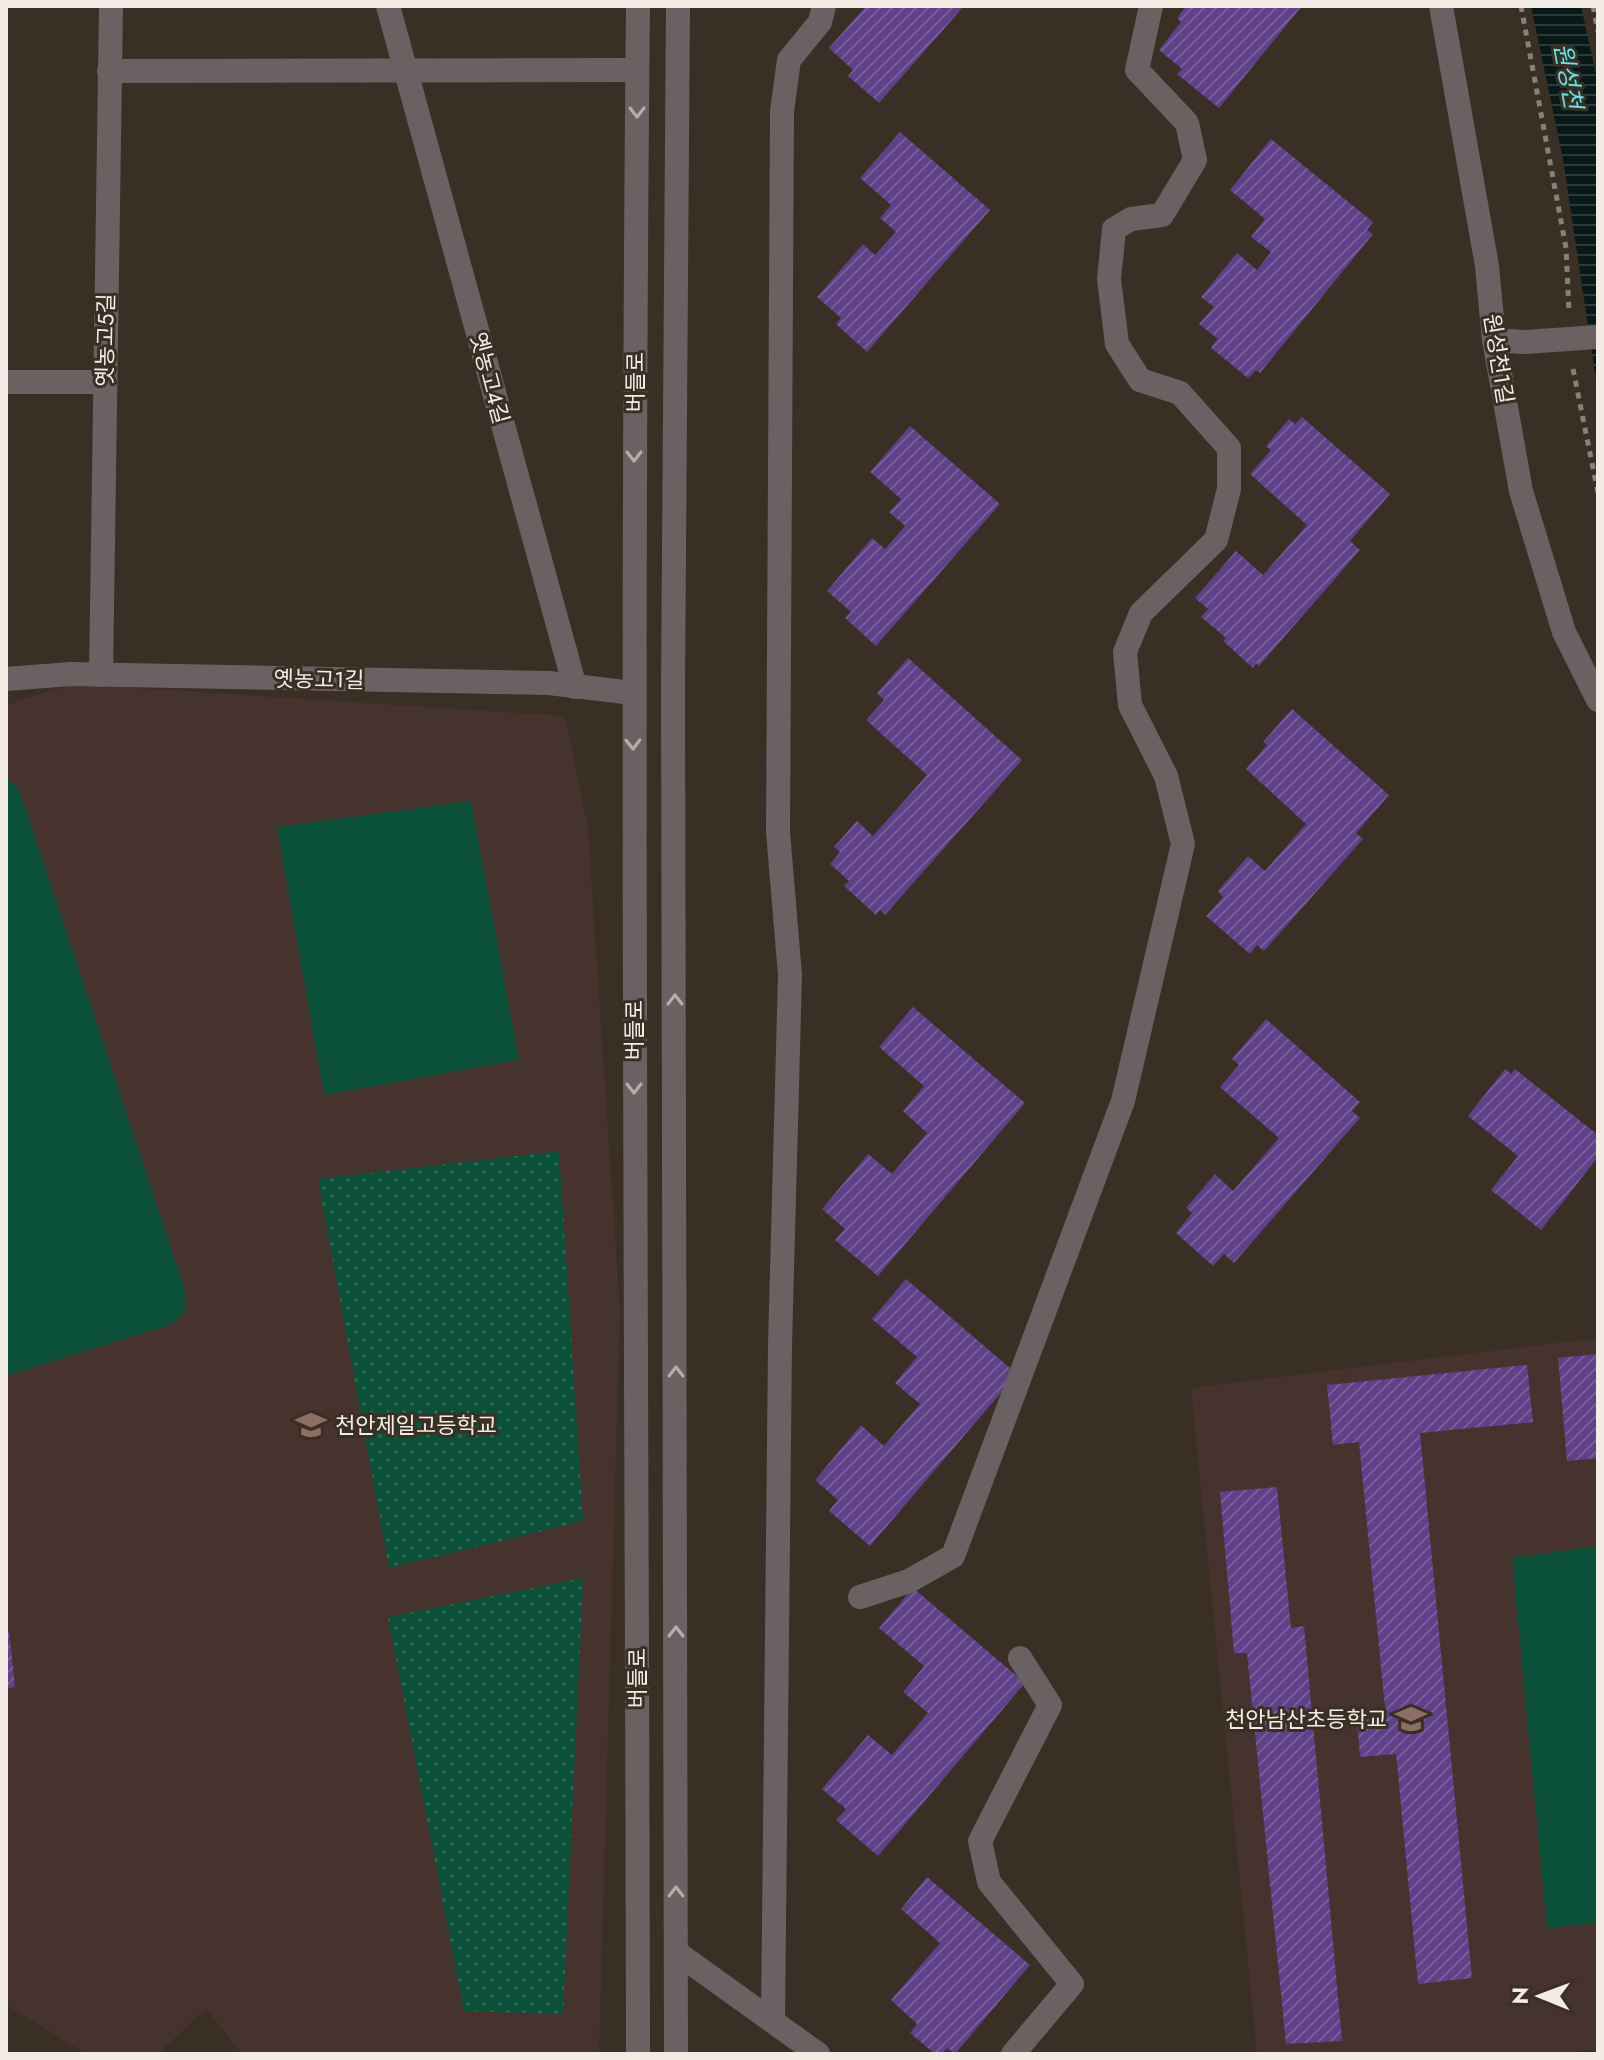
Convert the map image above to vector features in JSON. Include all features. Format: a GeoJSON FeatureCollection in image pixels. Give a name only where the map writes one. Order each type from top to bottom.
{"type":"FeatureCollection","features":[{"type":"Feature","properties":{"kind":"street","name":"옛농고5길"},"geometry":{"type":"LineString","coordinates":[[101,675],[111,6]]}},
{"type":"Feature","properties":{"kind":"street","name":"옛농고4길"},"geometry":{"type":"LineString","coordinates":[[388,6],[408,69],[575,687]]}},
{"type":"Feature","properties":{"kind":"street","name":"버들로"},"geometry":{"type":"LineString","coordinates":[[638,6],[633,693],[638,2054]]}},
{"type":"Feature","properties":{"kind":"street","name":"버들로"},"geometry":{"type":"LineString","coordinates":[[676,2054],[673,688],[678,6]]}},
{"type":"Feature","properties":{"kind":"street"},"geometry":{"type":"LineString","coordinates":[[773,2021],[780,1345],[790,975],[778,832],[782,111],[789,60],[820,22],[824,6]]}},
{"type":"Feature","properties":{"kind":"street"},"geometry":{"type":"LineString","coordinates":[[860,1597],[909,1581],[953,1556],[1123,1101],[1183,844],[1166,776],[1130,705],[1125,652],[1141,613],[1216,540],[1229,489],[1229,448],[1180,393],[1140,380],[1117,344],[1109,279],[1114,229],[1131,219],[1162,215],[1195,160],[1187,123],[1137,70],[1151,6]]}},
{"type":"Feature","properties":{"kind":"street","name":"원성천1길"},"geometry":{"type":"LineString","coordinates":[[1441,6],[1487,266],[1494,340],[1521,491],[1564,632],[1598,700]]}},
{"type":"Feature","properties":{"kind":"street"},"geometry":{"type":"LineString","coordinates":[[109,71],[637,70]]}},
{"type":"Feature","properties":{"kind":"street"},"geometry":{"type":"LineString","coordinates":[[1494,340],[1524,342],[1598,337]]}},
{"type":"Feature","properties":{"kind":"street"},"geometry":{"type":"LineString","coordinates":[[6,382],[104,382]]}},
{"type":"Feature","properties":{"kind":"street","name":"옛농고1길"},"geometry":{"type":"LineString","coordinates":[[7,680],[101,675],[549,683],[633,693]]}},
{"type":"Feature","properties":{"kind":"street"},"geometry":{"type":"LineString","coordinates":[[1013,2054],[1072,1984],[989,1882],[980,1841],[1050,1705],[1020,1658]]}},
{"type":"Feature","properties":{"kind":"street"},"geometry":{"type":"LineString","coordinates":[[676,1952],[818,2054]]}},
{"type":"Feature","properties":{"kind":"path"},"geometry":{"type":"LineString","coordinates":[[1521,6],[1566,248],[1569,326]]}},
{"type":"Feature","properties":{"kind":"path"},"geometry":{"type":"LineString","coordinates":[[1593,6],[1598,32]]}},
{"type":"Feature","properties":{"kind":"path"},"geometry":{"type":"LineString","coordinates":[[1570,357],[1598,493]]}},
{"type":"Feature","properties":{"kind":"shaded area","name":"천안제일고등학교"},"geometry":{"type":"Polygon","coordinates":[[[74,684],[565,716],[588,829],[620,1310],[599,2054],[242,2054],[206,2008],[158,2054],[87,2054],[6,2005],[6,705],[74,684]]]}},
{"type":"Feature","properties":{"kind":"shaded area","name":"천안남산초등학교"},"geometry":{"type":"Polygon","coordinates":[[[1598,1338],[1598,2049],[1560,2054],[1257,2054],[1191,1388],[1598,1338]]]}},
{"type":"Feature","properties":{"kind":"green space"},"geometry":{"type":"Polygon","coordinates":[[[6,779],[20,792],[186,1293],[184,1313],[172,1324],[6,1376],[6,779]]]}},
{"type":"Feature","properties":{"kind":"green space"},"geometry":{"type":"Polygon","coordinates":[[[471,801],[519,1060],[324,1095],[277,827],[471,801]]]}},
{"type":"Feature","properties":{"kind":"green space"},"geometry":{"type":"Polygon","coordinates":[[[559,1151],[583,1521],[389,1568],[318,1179],[559,1151]]]}},
{"type":"Feature","properties":{"kind":"green space"},"geometry":{"type":"Polygon","coordinates":[[[1598,1546],[1598,1923],[1547,1928],[1512,1558],[1598,1546]]]}},
{"type":"Feature","properties":{"kind":"green space"},"geometry":{"type":"Polygon","coordinates":[[[583,1578],[563,2014],[464,2011],[388,1617],[583,1578]]]}},
{"type":"Feature","properties":{"kind":"water","name":"원성천"},"geometry":{"type":"Polygon","coordinates":[[[1531,6],[1581,6],[1598,84],[1598,393],[1563,159],[1531,6]]]}},
{"type":"Feature","properties":{"kind":"building"},"geometry":{"type":"Polygon","coordinates":[[[866,6],[964,6],[879,103],[848,76],[853,70],[829,48],[866,6]]]}},
{"type":"Feature","properties":{"kind":"building"},"geometry":{"type":"Polygon","coordinates":[[[1186,6],[1302,6],[1219,108],[1177,74],[1182,69],[1159,50],[1181,22],[1177,18],[1186,6]]]}},
{"type":"Feature","properties":{"kind":"building"},"geometry":{"type":"Polygon","coordinates":[[[900,132],[990,210],[867,352],[836,324],[841,318],[817,297],[863,244],[875,255],[896,232],[880,218],[891,205],[860,178],[900,132]]]}},
{"type":"Feature","properties":{"kind":"building"},"geometry":{"type":"Polygon","coordinates":[[[1271,139],[1373,222],[1367,230],[1373,234],[1260,373],[1256,370],[1248,378],[1211,348],[1218,339],[1199,324],[1214,307],[1201,297],[1237,253],[1257,270],[1271,252],[1251,237],[1265,219],[1230,190],[1271,139]]]}},
{"type":"Feature","properties":{"kind":"building"},"geometry":{"type":"Polygon","coordinates":[[[1302,417],[1390,494],[1350,541],[1360,550],[1259,666],[1256,663],[1253,668],[1223,641],[1226,638],[1201,617],[1208,609],[1195,598],[1236,551],[1263,575],[1307,525],[1250,474],[1271,450],[1266,446],[1289,419],[1295,424],[1302,417]]]}},
{"type":"Feature","properties":{"kind":"building"},"geometry":{"type":"Polygon","coordinates":[[[910,426],[1000,504],[876,646],[845,618],[851,612],[827,591],[872,538],[885,549],[905,526],[889,512],[901,499],[870,472],[910,426]]]}},
{"type":"Feature","properties":{"kind":"building"},"geometry":{"type":"Polygon","coordinates":[[[908,658],[1022,760],[885,915],[880,910],[876,915],[844,886],[849,881],[830,864],[840,852],[834,847],[857,821],[873,836],[927,775],[866,720],[884,700],[877,693],[908,658]]]}},
{"type":"Feature","properties":{"kind":"building"},"geometry":{"type":"Polygon","coordinates":[[[1292,709],[1389,795],[1356,833],[1363,839],[1264,951],[1257,945],[1250,954],[1206,916],[1223,897],[1218,891],[1248,856],[1265,871],[1306,824],[1246,769],[1267,745],[1263,742],[1292,709]]]}},
{"type":"Feature","properties":{"kind":"building"},"geometry":{"type":"Polygon","coordinates":[[[913,1007],[1025,1103],[878,1276],[835,1240],[845,1229],[822,1209],[868,1154],[892,1174],[927,1133],[903,1111],[924,1086],[879,1047],[913,1007]]]}},
{"type":"Feature","properties":{"kind":"building"},"geometry":{"type":"Polygon","coordinates":[[[1266,1019],[1360,1102],[1352,1111],[1360,1118],[1234,1263],[1224,1254],[1213,1266],[1176,1233],[1192,1213],[1186,1208],[1215,1174],[1233,1191],[1279,1138],[1220,1087],[1239,1065],[1232,1059],[1266,1019]]]}},
{"type":"Feature","properties":{"kind":"building"},"geometry":{"type":"Polygon","coordinates":[[[1505,1069],[1511,1074],[1515,1069],[1598,1135],[1598,1157],[1541,1230],[1491,1190],[1518,1156],[1468,1116],[1505,1069]]]}},
{"type":"Feature","properties":{"kind":"building"},"geometry":{"type":"Polygon","coordinates":[[[906,1279],[1017,1374],[870,1546],[829,1511],[838,1500],[815,1480],[861,1425],[884,1446],[920,1404],[895,1383],[917,1357],[872,1319],[906,1279]]]}},
{"type":"Feature","properties":{"kind":"building"},"geometry":{"type":"Polygon","coordinates":[[[1598,1354],[1598,1458],[1567,1461],[1558,1358],[1598,1354]]]}},
{"type":"Feature","properties":{"kind":"building"},"geometry":{"type":"Polygon","coordinates":[[[1527,1365],[1533,1422],[1420,1433],[1472,1978],[1418,1984],[1396,1754],[1360,1757],[1357,1720],[1386,1718],[1359,1442],[1333,1445],[1327,1385],[1527,1365]]]}},
{"type":"Feature","properties":{"kind":"building"},"geometry":{"type":"Polygon","coordinates":[[[1277,1487],[1291,1628],[1304,1626],[1342,2041],[1286,2044],[1247,1653],[1234,1653],[1220,1492],[1277,1487]]]}},
{"type":"Feature","properties":{"kind":"building"},"geometry":{"type":"Polygon","coordinates":[[[913,1588],[1025,1683],[878,1856],[836,1820],[846,1809],[822,1789],[868,1735],[892,1755],[928,1713],[903,1692],[924,1666],[879,1628],[913,1588]]]}},
{"type":"Feature","properties":{"kind":"building"},"geometry":{"type":"Polygon","coordinates":[[[6,1631],[9,1631],[15,1687],[6,1689],[6,1631]]]}},
{"type":"Feature","properties":{"kind":"building"},"geometry":{"type":"Polygon","coordinates":[[[927,1877],[1030,1965],[955,2054],[947,2048],[942,2054],[935,2054],[910,2033],[917,2024],[891,2000],[940,1943],[901,1909],[927,1877]]]}},
{"type":"Feature","properties":{"kind":"place","name":"천안제일고등학교"},"geometry":{"type":"Point","coordinates":[311,1425]}},
{"type":"Feature","properties":{"kind":"place","name":"천안남산초등학교"},"geometry":{"type":"Point","coordinates":[1411,1719]}}]}
